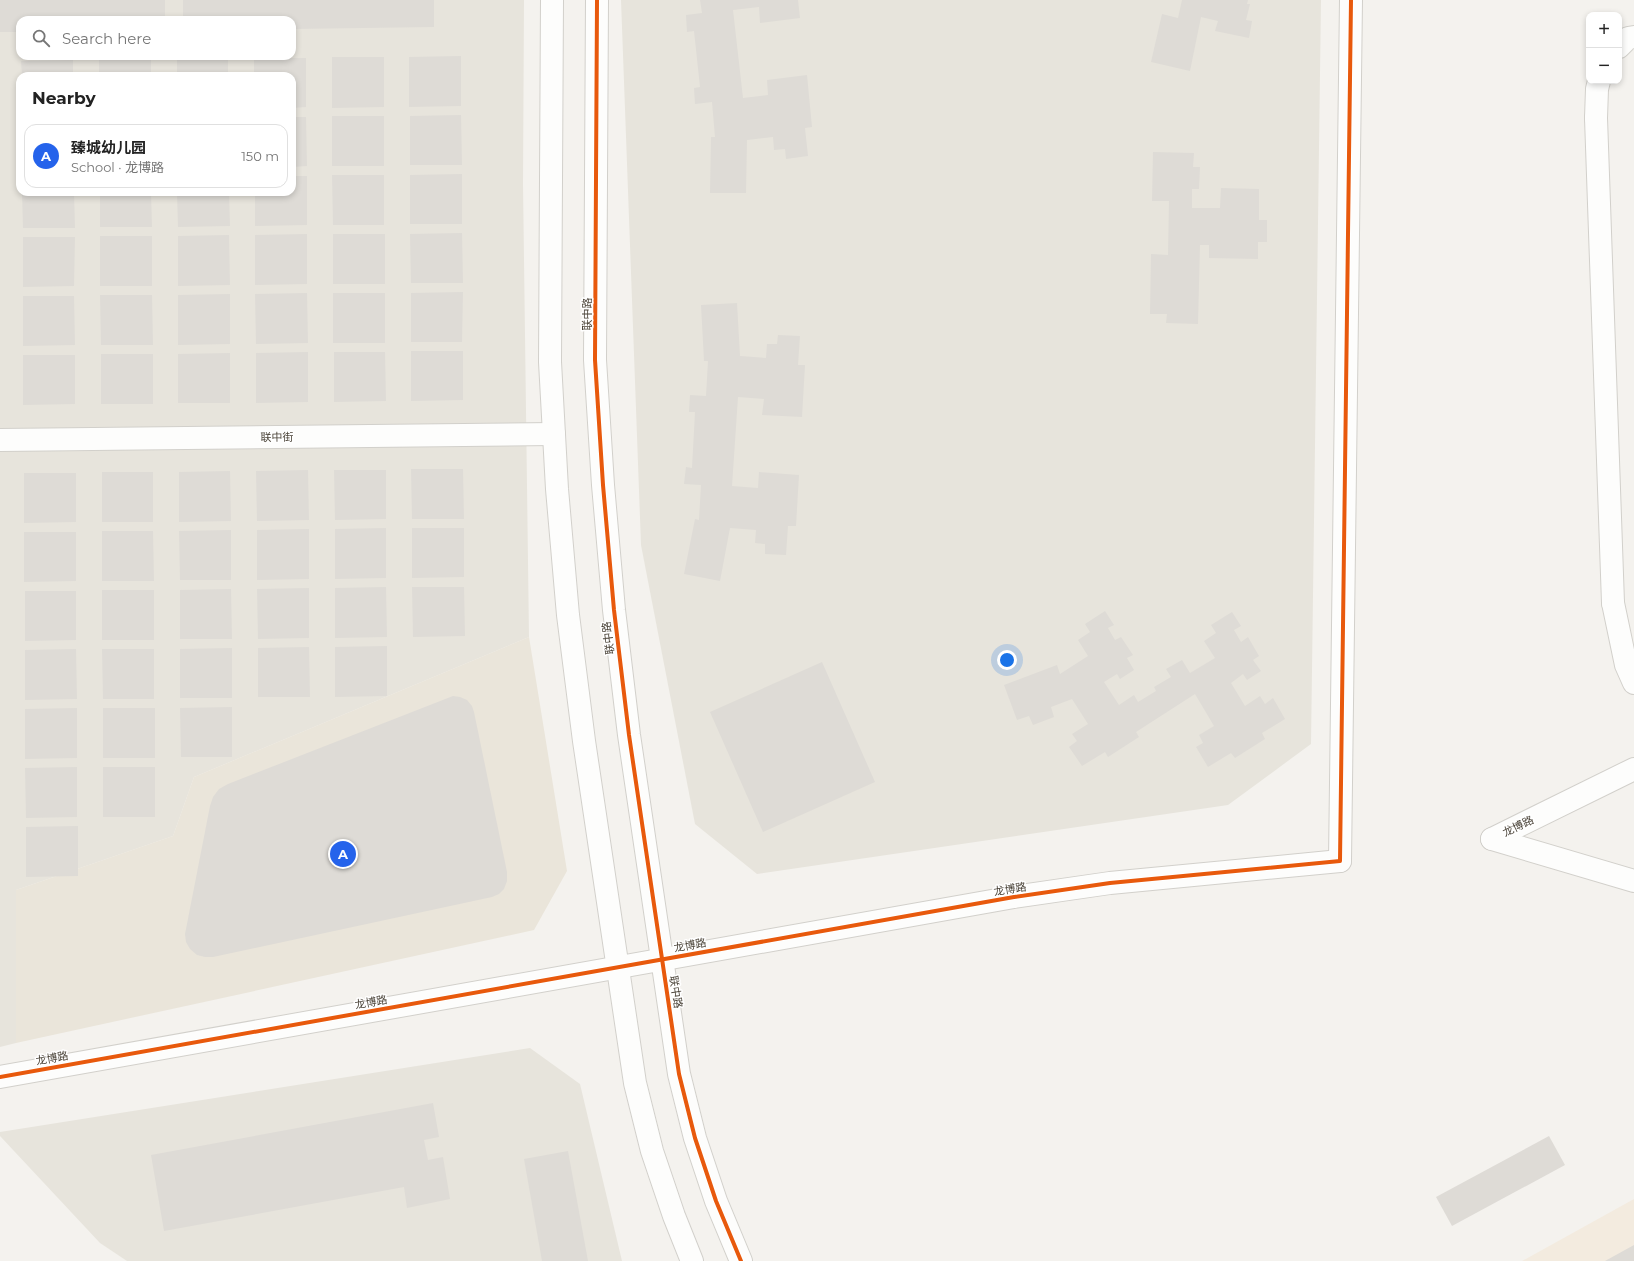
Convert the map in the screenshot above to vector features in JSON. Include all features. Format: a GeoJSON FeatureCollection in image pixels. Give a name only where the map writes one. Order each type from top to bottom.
{"type":"FeatureCollection","features":[{"type":"Feature","properties":{"kind":"street"},"geometry":{"type":"LineString","coordinates":[[552,0],[550,362],[557,489],[569,623],[584,741],[635,1083],[652,1151],[674,1216],[692,1261]]}},
{"type":"Feature","properties":{"kind":"street","name":"联中路"},"geometry":{"type":"LineString","coordinates":[[597,0],[595,360],[603,485],[614,610],[629,735],[679,1074],[696,1138],[716,1200],[741,1261]]}},
{"type":"Feature","properties":{"kind":"street","name":"龙博路"},"geometry":{"type":"LineString","coordinates":[[0,1077],[1014,897],[1110,882],[1340,861],[1351,0]]}},
{"type":"Feature","properties":{"kind":"street"},"geometry":{"type":"LineString","coordinates":[[1622,44],[1628,38],[1634,37]]}},
{"type":"Feature","properties":{"kind":"street"},"geometry":{"type":"LineString","coordinates":[[1598,84],[1596,118],[1613,603],[1626,665],[1634,683]]}},
{"type":"Feature","properties":{"kind":"street","name":"联中街"},"geometry":{"type":"LineString","coordinates":[[0,440],[554,434]]}},
{"type":"Feature","properties":{"kind":"street","name":"龙博路"},"geometry":{"type":"LineString","coordinates":[[1634,769],[1492,839],[1634,880]]}},
{"type":"Feature","properties":{"kind":"shaded area"},"geometry":{"type":"Polygon","coordinates":[[[0,0],[524,0],[523,184],[529,637],[194,777],[173,836],[16,890],[16,1043],[0,1047],[0,0]]]}},
{"type":"Feature","properties":{"kind":"shaded area"},"geometry":{"type":"Polygon","coordinates":[[[621,0],[1321,0],[1311,744],[1228,805],[757,874],[695,824],[641,545],[621,0]]]}},
{"type":"Feature","properties":{"kind":"shaded area"},"geometry":{"type":"Polygon","coordinates":[[[529,637],[567,871],[534,930],[16,1043],[16,890],[173,836],[194,777],[529,637]]]}},
{"type":"Feature","properties":{"kind":"shaded area"},"geometry":{"type":"Polygon","coordinates":[[[530,1048],[580,1084],[622,1261],[127,1261],[100,1243],[0,1136],[0,1132],[530,1048]]]}},
{"type":"Feature","properties":{"kind":"shaded area"},"geometry":{"type":"Polygon","coordinates":[[[1634,1199],[1634,1261],[1522,1261],[1634,1199]]]}},
{"type":"Feature","properties":{"kind":"building"},"geometry":{"type":"Polygon","coordinates":[[[0,0],[165,0],[165,16],[16,16],[16,32],[0,32],[0,0]]]}},
{"type":"Feature","properties":{"kind":"building"},"geometry":{"type":"Polygon","coordinates":[[[183,0],[434,0],[434,27],[296,29],[296,16],[183,16],[183,0]]]}},
{"type":"Feature","properties":{"kind":"building"},"geometry":{"type":"Polygon","coordinates":[[[700,0],[798,0],[800,18],[760,23],[759,7],[733,10],[743,98],[768,95],[767,80],[807,75],[812,127],[805,128],[808,156],[786,159],[785,149],[774,150],[773,137],[747,140],[746,193],[710,193],[711,137],[715,137],[712,102],[695,104],[694,88],[700,87],[694,31],[687,32],[686,15],[702,13],[700,0]]]}},
{"type":"Feature","properties":{"kind":"building"},"geometry":{"type":"Polygon","coordinates":[[[1182,0],[1248,0],[1247,4],[1250,4],[1246,20],[1252,21],[1249,38],[1215,31],[1218,21],[1201,17],[1190,71],[1151,62],[1162,14],[1178,18],[1182,0]]]}},
{"type":"Feature","properties":{"kind":"building"},"geometry":{"type":"Polygon","coordinates":[[[461,56],[461,106],[409,107],[409,57],[461,56]]]}},
{"type":"Feature","properties":{"kind":"building"},"geometry":{"type":"Polygon","coordinates":[[[332,57],[384,57],[384,107],[332,108],[332,57]]]}},
{"type":"Feature","properties":{"kind":"building"},"geometry":{"type":"Polygon","coordinates":[[[296,58],[306,58],[306,107],[296,108],[296,72],[254,72],[254,60],[296,60],[296,58]]]}},
{"type":"Feature","properties":{"kind":"building"},"geometry":{"type":"Polygon","coordinates":[[[73,60],[73,72],[22,72],[21,61],[73,60]]]}},
{"type":"Feature","properties":{"kind":"building"},"geometry":{"type":"Polygon","coordinates":[[[99,60],[151,60],[151,72],[99,72],[99,60]]]}},
{"type":"Feature","properties":{"kind":"building"},"geometry":{"type":"Polygon","coordinates":[[[177,60],[228,60],[228,72],[177,72],[177,60]]]}},
{"type":"Feature","properties":{"kind":"building"},"geometry":{"type":"Polygon","coordinates":[[[461,115],[462,165],[410,165],[410,116],[461,115]]]}},
{"type":"Feature","properties":{"kind":"building"},"geometry":{"type":"Polygon","coordinates":[[[332,116],[384,116],[384,166],[332,166],[332,116]]]}},
{"type":"Feature","properties":{"kind":"building"},"geometry":{"type":"Polygon","coordinates":[[[296,117],[306,117],[307,166],[296,167],[296,117]]]}},
{"type":"Feature","properties":{"kind":"building"},"geometry":{"type":"Polygon","coordinates":[[[1153,152],[1194,153],[1193,167],[1200,167],[1199,189],[1192,189],[1192,208],[1220,208],[1221,188],[1259,189],[1259,220],[1267,220],[1267,242],[1258,242],[1258,259],[1209,258],[1209,245],[1200,245],[1198,324],[1166,323],[1167,314],[1150,314],[1151,254],[1168,255],[1169,201],[1152,201],[1153,152]]]}},
{"type":"Feature","properties":{"kind":"building"},"geometry":{"type":"Polygon","coordinates":[[[462,174],[462,224],[410,224],[410,175],[462,174]]]}},
{"type":"Feature","properties":{"kind":"building"},"geometry":{"type":"Polygon","coordinates":[[[332,175],[384,175],[384,225],[333,225],[332,175]]]}},
{"type":"Feature","properties":{"kind":"building"},"geometry":{"type":"Polygon","coordinates":[[[296,176],[307,176],[307,225],[255,226],[255,196],[296,196],[296,176]]]}},
{"type":"Feature","properties":{"kind":"building"},"geometry":{"type":"Polygon","coordinates":[[[22,196],[74,196],[75,228],[23,228],[22,196]]]}},
{"type":"Feature","properties":{"kind":"building"},"geometry":{"type":"Polygon","coordinates":[[[100,196],[151,196],[152,227],[100,227],[100,196]]]}},
{"type":"Feature","properties":{"kind":"building"},"geometry":{"type":"Polygon","coordinates":[[[177,196],[229,196],[230,226],[178,227],[177,196]]]}},
{"type":"Feature","properties":{"kind":"building"},"geometry":{"type":"Polygon","coordinates":[[[462,233],[463,283],[411,283],[410,234],[462,233]]]}},
{"type":"Feature","properties":{"kind":"building"},"geometry":{"type":"Polygon","coordinates":[[[307,234],[307,284],[255,285],[255,235],[307,234]]]}},
{"type":"Feature","properties":{"kind":"building"},"geometry":{"type":"Polygon","coordinates":[[[333,234],[385,234],[385,284],[333,284],[333,234]]]}},
{"type":"Feature","properties":{"kind":"building"},"geometry":{"type":"Polygon","coordinates":[[[229,235],[230,285],[178,286],[178,236],[229,235]]]}},
{"type":"Feature","properties":{"kind":"building"},"geometry":{"type":"Polygon","coordinates":[[[100,236],[152,236],[152,286],[100,286],[100,236]]]}},
{"type":"Feature","properties":{"kind":"building"},"geometry":{"type":"Polygon","coordinates":[[[23,237],[75,237],[74,286],[23,287],[23,237]]]}},
{"type":"Feature","properties":{"kind":"building"},"geometry":{"type":"Polygon","coordinates":[[[463,292],[462,342],[411,342],[411,293],[463,292]]]}},
{"type":"Feature","properties":{"kind":"building"},"geometry":{"type":"Polygon","coordinates":[[[307,293],[308,343],[256,344],[255,294],[307,293]]]}},
{"type":"Feature","properties":{"kind":"building"},"geometry":{"type":"Polygon","coordinates":[[[333,293],[385,293],[385,343],[333,343],[333,293]]]}},
{"type":"Feature","properties":{"kind":"building"},"geometry":{"type":"Polygon","coordinates":[[[230,294],[230,344],[178,345],[178,295],[230,294]]]}},
{"type":"Feature","properties":{"kind":"building"},"geometry":{"type":"Polygon","coordinates":[[[100,295],[152,295],[153,345],[101,345],[100,295]]]}},
{"type":"Feature","properties":{"kind":"building"},"geometry":{"type":"Polygon","coordinates":[[[23,296],[74,296],[75,345],[23,346],[23,296]]]}},
{"type":"Feature","properties":{"kind":"building"},"geometry":{"type":"Polygon","coordinates":[[[737,303],[740,356],[766,358],[767,344],[777,344],[778,335],[800,336],[798,365],[805,365],[802,417],[762,415],[764,399],[738,397],[732,486],[758,488],[759,472],[799,475],[796,526],[788,526],[786,555],[765,554],[765,544],[755,543],[756,530],[730,528],[720,581],[684,574],[695,519],[699,520],[701,485],[684,484],[686,467],[692,468],[695,412],[689,412],[690,395],[706,396],[708,361],[704,361],[701,305],[737,303]]]}},
{"type":"Feature","properties":{"kind":"building"},"geometry":{"type":"Polygon","coordinates":[[[411,351],[463,351],[463,400],[411,401],[411,351]]]}},
{"type":"Feature","properties":{"kind":"building"},"geometry":{"type":"Polygon","coordinates":[[[308,352],[308,402],[256,403],[256,353],[308,352]]]}},
{"type":"Feature","properties":{"kind":"building"},"geometry":{"type":"Polygon","coordinates":[[[334,352],[385,352],[386,401],[334,402],[334,352]]]}},
{"type":"Feature","properties":{"kind":"building"},"geometry":{"type":"Polygon","coordinates":[[[230,353],[230,403],[178,403],[178,354],[230,353]]]}},
{"type":"Feature","properties":{"kind":"building"},"geometry":{"type":"Polygon","coordinates":[[[101,354],[153,354],[153,404],[101,404],[101,354]]]}},
{"type":"Feature","properties":{"kind":"building"},"geometry":{"type":"Polygon","coordinates":[[[23,355],[75,355],[75,404],[23,405],[23,355]]]}},
{"type":"Feature","properties":{"kind":"building"},"geometry":{"type":"Polygon","coordinates":[[[411,469],[463,469],[464,519],[412,519],[411,469]]]}},
{"type":"Feature","properties":{"kind":"building"},"geometry":{"type":"Polygon","coordinates":[[[308,470],[309,520],[257,521],[256,471],[308,470]]]}},
{"type":"Feature","properties":{"kind":"building"},"geometry":{"type":"Polygon","coordinates":[[[334,470],[386,470],[386,519],[335,520],[334,470]]]}},
{"type":"Feature","properties":{"kind":"building"},"geometry":{"type":"Polygon","coordinates":[[[230,471],[231,521],[179,522],[179,472],[230,471]]]}},
{"type":"Feature","properties":{"kind":"building"},"geometry":{"type":"Polygon","coordinates":[[[102,472],[153,472],[153,522],[102,522],[102,472]]]}},
{"type":"Feature","properties":{"kind":"building"},"geometry":{"type":"Polygon","coordinates":[[[24,473],[76,473],[76,522],[24,523],[24,473]]]}},
{"type":"Feature","properties":{"kind":"building"},"geometry":{"type":"Polygon","coordinates":[[[386,528],[386,578],[335,579],[335,529],[386,528]]]}},
{"type":"Feature","properties":{"kind":"building"},"geometry":{"type":"Polygon","coordinates":[[[412,528],[464,528],[464,577],[412,578],[412,528]]]}},
{"type":"Feature","properties":{"kind":"building"},"geometry":{"type":"Polygon","coordinates":[[[309,529],[309,579],[257,580],[257,530],[309,529]]]}},
{"type":"Feature","properties":{"kind":"building"},"geometry":{"type":"Polygon","coordinates":[[[231,530],[231,580],[180,580],[179,531],[231,530]]]}},
{"type":"Feature","properties":{"kind":"building"},"geometry":{"type":"Polygon","coordinates":[[[102,531],[153,531],[154,581],[102,581],[102,531]]]}},
{"type":"Feature","properties":{"kind":"building"},"geometry":{"type":"Polygon","coordinates":[[[24,532],[76,532],[76,581],[24,582],[24,532]]]}},
{"type":"Feature","properties":{"kind":"building"},"geometry":{"type":"Polygon","coordinates":[[[386,587],[387,637],[335,638],[335,588],[386,587]]]}},
{"type":"Feature","properties":{"kind":"building"},"geometry":{"type":"Polygon","coordinates":[[[412,587],[464,587],[465,636],[413,637],[412,587]]]}},
{"type":"Feature","properties":{"kind":"building"},"geometry":{"type":"Polygon","coordinates":[[[309,588],[309,638],[258,639],[257,589],[309,588]]]}},
{"type":"Feature","properties":{"kind":"building"},"geometry":{"type":"Polygon","coordinates":[[[231,589],[232,639],[180,639],[180,590],[231,589]]]}},
{"type":"Feature","properties":{"kind":"building"},"geometry":{"type":"Polygon","coordinates":[[[102,590],[154,590],[154,640],[102,640],[102,590]]]}},
{"type":"Feature","properties":{"kind":"building"},"geometry":{"type":"Polygon","coordinates":[[[25,591],[76,591],[76,640],[25,641],[25,591]]]}},
{"type":"Feature","properties":{"kind":"building"},"geometry":{"type":"Polygon","coordinates":[[[1105,611],[1114,625],[1108,628],[1115,640],[1121,637],[1133,655],[1127,658],[1134,670],[1120,679],[1117,674],[1104,682],[1119,705],[1134,695],[1138,702],[1156,691],[1154,687],[1171,677],[1166,669],[1182,660],[1190,673],[1215,658],[1204,641],[1216,633],[1211,625],[1232,612],[1241,626],[1234,630],[1241,642],[1248,637],[1259,656],[1253,660],[1261,671],[1247,680],[1243,674],[1231,683],[1245,706],[1260,696],[1265,704],[1273,698],[1285,719],[1262,733],[1265,739],[1235,758],[1231,753],[1208,767],[1196,747],[1203,743],[1199,735],[1214,726],[1195,694],[1136,732],[1139,737],[1108,757],[1105,752],[1082,766],[1069,747],[1077,741],[1072,734],[1088,724],[1072,699],[1051,707],[1054,717],[1033,725],[1029,716],[1017,720],[1004,685],[1057,665],[1060,674],[1088,656],[1078,640],[1090,632],[1085,624],[1105,611]]]}},
{"type":"Feature","properties":{"kind":"building"},"geometry":{"type":"Polygon","coordinates":[[[387,646],[387,696],[335,697],[335,647],[387,646]]]}},
{"type":"Feature","properties":{"kind":"building"},"geometry":{"type":"Polygon","coordinates":[[[309,647],[310,697],[258,697],[258,648],[309,647]]]}},
{"type":"Feature","properties":{"kind":"building"},"geometry":{"type":"Polygon","coordinates":[[[232,648],[232,698],[180,698],[180,649],[232,648]]]}},
{"type":"Feature","properties":{"kind":"building"},"geometry":{"type":"Polygon","coordinates":[[[76,649],[77,699],[25,700],[25,650],[76,649]]]}},
{"type":"Feature","properties":{"kind":"building"},"geometry":{"type":"Polygon","coordinates":[[[102,649],[154,649],[154,699],[103,699],[102,649]]]}},
{"type":"Feature","properties":{"kind":"building"},"geometry":{"type":"Polygon","coordinates":[[[822,662],[875,782],[763,832],[710,712],[822,662]]]}},
{"type":"Feature","properties":{"kind":"building"},"geometry":{"type":"Polygon","coordinates":[[[453,696],[467,700],[472,706],[474,712],[507,872],[507,881],[504,889],[499,894],[492,897],[213,957],[197,955],[190,949],[186,942],[185,934],[210,806],[213,797],[219,789],[228,784],[453,696]]]}},
{"type":"Feature","properties":{"kind":"building"},"geometry":{"type":"Polygon","coordinates":[[[232,707],[232,757],[181,757],[180,708],[232,707]]]}},
{"type":"Feature","properties":{"kind":"building"},"geometry":{"type":"Polygon","coordinates":[[[77,708],[77,758],[25,759],[25,709],[77,708]]]}},
{"type":"Feature","properties":{"kind":"building"},"geometry":{"type":"Polygon","coordinates":[[[103,708],[155,708],[155,758],[103,758],[103,708]]]}},
{"type":"Feature","properties":{"kind":"building"},"geometry":{"type":"Polygon","coordinates":[[[77,767],[77,817],[26,818],[25,768],[77,767]]]}},
{"type":"Feature","properties":{"kind":"building"},"geometry":{"type":"Polygon","coordinates":[[[103,767],[155,767],[155,817],[103,817],[103,767]]]}},
{"type":"Feature","properties":{"kind":"building"},"geometry":{"type":"Polygon","coordinates":[[[78,826],[78,876],[26,877],[26,827],[78,826]]]}},
{"type":"Feature","properties":{"kind":"building"},"geometry":{"type":"Polygon","coordinates":[[[433,1103],[439,1137],[424,1140],[428,1160],[443,1157],[450,1199],[407,1208],[404,1187],[164,1231],[151,1155],[433,1103]]]}},
{"type":"Feature","properties":{"kind":"building"},"geometry":{"type":"Polygon","coordinates":[[[1549,1136],[1565,1165],[1452,1226],[1436,1197],[1549,1136]]]}},
{"type":"Feature","properties":{"kind":"building"},"geometry":{"type":"Polygon","coordinates":[[[568,1151],[588,1261],[542,1261],[524,1159],[568,1151]]]}},
{"type":"Feature","properties":{"kind":"building"},"geometry":{"type":"Polygon","coordinates":[[[1634,1245],[1634,1261],[1605,1261],[1634,1245]]]}},
{"type":"Feature","properties":{"kind":"cycle path"},"geometry":{"type":"LineString","coordinates":[[597,0],[595,360],[603,485],[614,610],[629,735],[679,1074],[695,1138],[716,1201],[741,1261]]}},
{"type":"Feature","properties":{"kind":"cycle path"},"geometry":{"type":"LineString","coordinates":[[0,1077],[1014,897],[1110,883],[1340,861],[1351,0]]}},
{"type":"Feature","properties":{"kind":"place","name":"臻城幼儿园"},"geometry":{"type":"Point","coordinates":[343,854]}}]}
